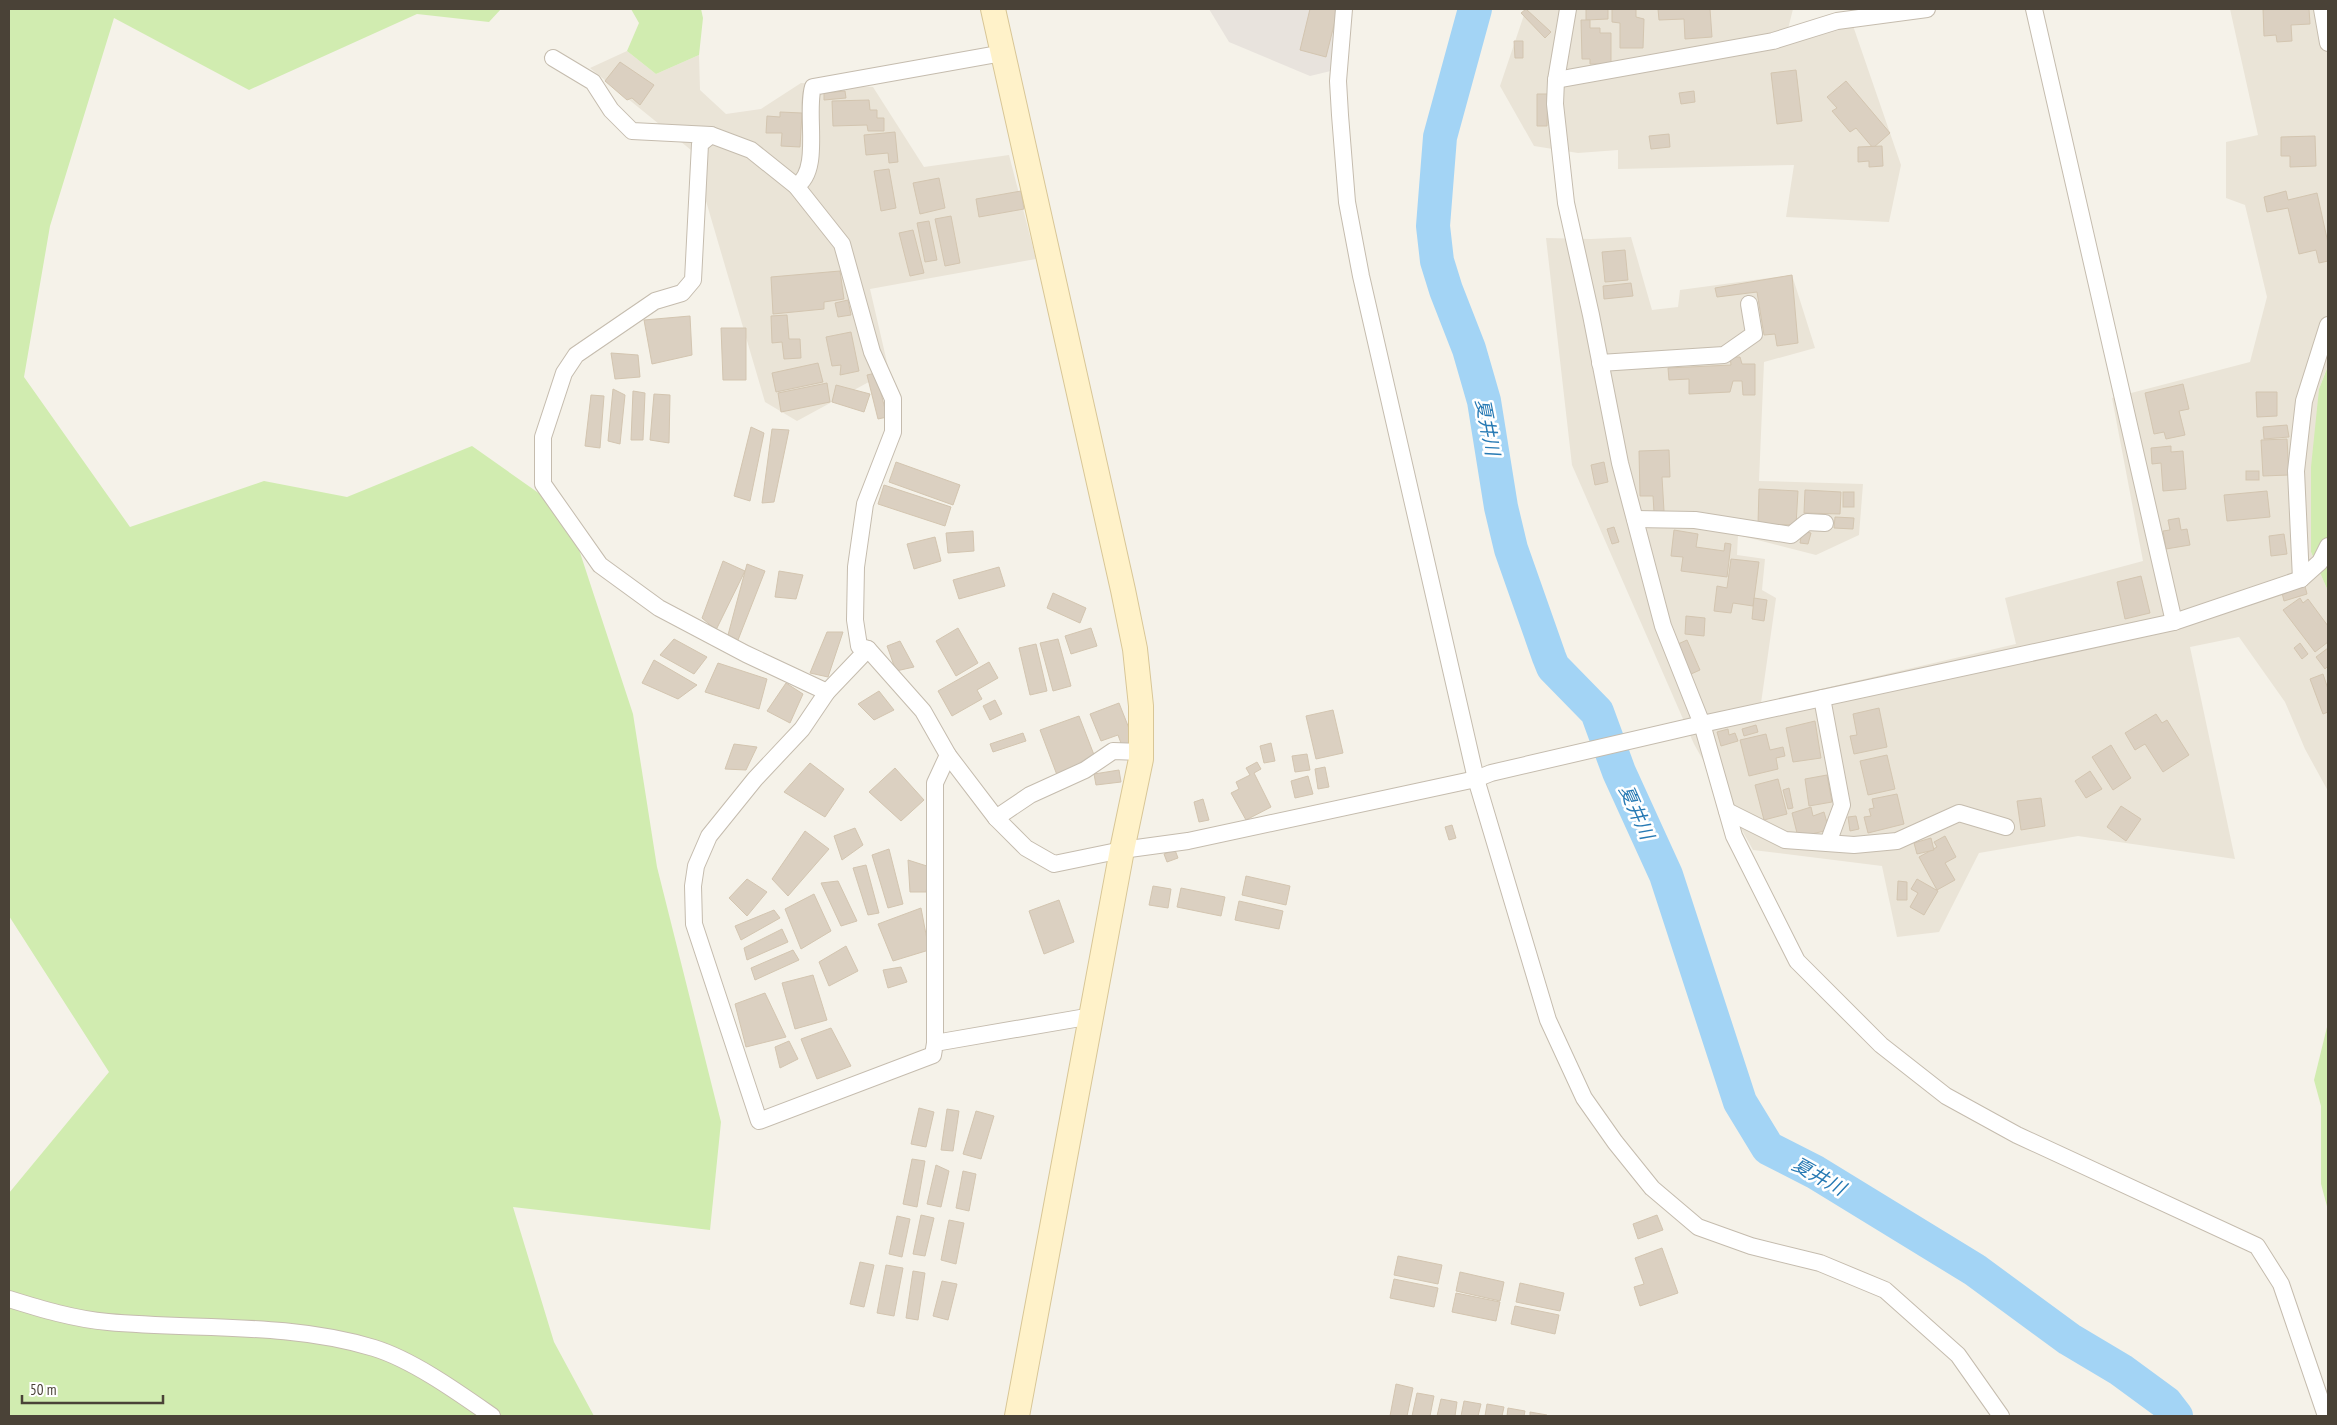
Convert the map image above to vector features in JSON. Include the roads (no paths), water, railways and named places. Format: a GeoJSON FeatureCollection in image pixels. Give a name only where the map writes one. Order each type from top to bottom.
{"type":"FeatureCollection","features":[{"type":"Feature","properties":{"kind":"street"},"geometry":{"type":"LineString","coordinates":[[993,9],[1135,649],[1141,706],[1141,752],[1017,1416]]}},
{"type":"Feature","properties":{"kind":"street"},"geometry":{"type":"LineString","coordinates":[[1344,9],[1338,81],[1347,202],[1403,464],[1450,658],[1484,776],[1548,1020],[1584,1098],[1615,1142],[1652,1188],[1698,1227],[1752,1246],[1820,1263],[1885,1290],[1958,1355],[2001,1416]]}},
{"type":"Feature","properties":{"kind":"street"},"geometry":{"type":"LineString","coordinates":[[1568,9],[1556,80],[1555,104],[1566,203],[1620,463],[1663,626],[1702,724],[1734,836],[1797,961],[1881,1045],[1946,1096],[2017,1135],[2257,1246],[2281,1284],[2326,1416]]}},
{"type":"Feature","properties":{"kind":"street"},"geometry":{"type":"LineString","coordinates":[[1556,80],[1774,41],[1837,21],[1927,9]]}},
{"type":"Feature","properties":{"kind":"street"},"geometry":{"type":"LineString","coordinates":[[2034,9],[2174,622]]}},
{"type":"Feature","properties":{"kind":"street"},"geometry":{"type":"LineString","coordinates":[[2322,9],[2328,43]]}},
{"type":"Feature","properties":{"kind":"street"},"geometry":{"type":"LineString","coordinates":[[796,186],[804,182],[811,165],[810,98],[813,86],[1003,53]]}},
{"type":"Feature","properties":{"kind":"street"},"geometry":{"type":"LineString","coordinates":[[553,58],[593,82],[611,110],[632,131],[711,136],[751,150],[796,186],[842,244],[872,352],[893,399],[893,432],[865,504],[856,567],[854,620],[859,646],[868,650],[923,711],[948,755],[996,818],[1026,848],[1054,864],[1122,850],[1188,841],[1484,776],[1702,724],[2174,622],[2300,579],[2320,562],[2328,546]]}},
{"type":"Feature","properties":{"kind":"street"},"geometry":{"type":"LineString","coordinates":[[711,136],[700,144],[693,280],[682,293],[655,301],[576,355],[564,374],[543,436],[542,484],[600,565],[659,608],[746,654],[827,692]]}},
{"type":"Feature","properties":{"kind":"street"},"geometry":{"type":"LineString","coordinates":[[1600,363],[1724,356],[1754,334],[1749,304]]}},
{"type":"Feature","properties":{"kind":"street"},"geometry":{"type":"LineString","coordinates":[[2300,579],[2296,471],[2304,401],[2328,325]]}},
{"type":"Feature","properties":{"kind":"street"},"geometry":{"type":"LineString","coordinates":[[1634,520],[1695,520],[1791,534],[1807,522],[1825,523]]}},
{"type":"Feature","properties":{"kind":"street"},"geometry":{"type":"LineString","coordinates":[[868,650],[827,692],[802,729],[756,779],[709,836],[696,866],[693,886],[694,924],[759,1121],[932,1055],[935,1043],[935,783],[948,755]]}},
{"type":"Feature","properties":{"kind":"street"},"geometry":{"type":"LineString","coordinates":[[1822,698],[1842,805],[1828,843]]}},
{"type":"Feature","properties":{"kind":"street"},"geometry":{"type":"LineString","coordinates":[[996,818],[1030,795],[1085,770],[1113,751],[1141,752]]}},
{"type":"Feature","properties":{"kind":"street"},"geometry":{"type":"LineString","coordinates":[[1727,811],[1785,840],[1854,845],[1897,841],[1959,813],[2006,828]]}},
{"type":"Feature","properties":{"kind":"street"},"geometry":{"type":"LineString","coordinates":[[935,1043],[1092,1016]]}},
{"type":"Feature","properties":{"kind":"street"},"geometry":{"type":"LineString","coordinates":[[9,1299],[58,1314],[107,1322],[239,1327],[308,1334],[375,1348],[420,1370],[492,1416]]}},
{"type":"Feature","properties":{"kind":"waterway","name":"夏井川"},"geometry":{"type":"LineString","coordinates":[[1475,9],[1440,137],[1433,226],[1437,261],[1469,349],[1484,401],[1501,507],[1511,549],[1549,657],[1553,667],[1597,712],[1619,772],[1666,875],[1740,1102],[1768,1148],[1815,1172],[1975,1270],[2069,1339],[2121,1370],[2166,1403],[2176,1416]]}}]}
